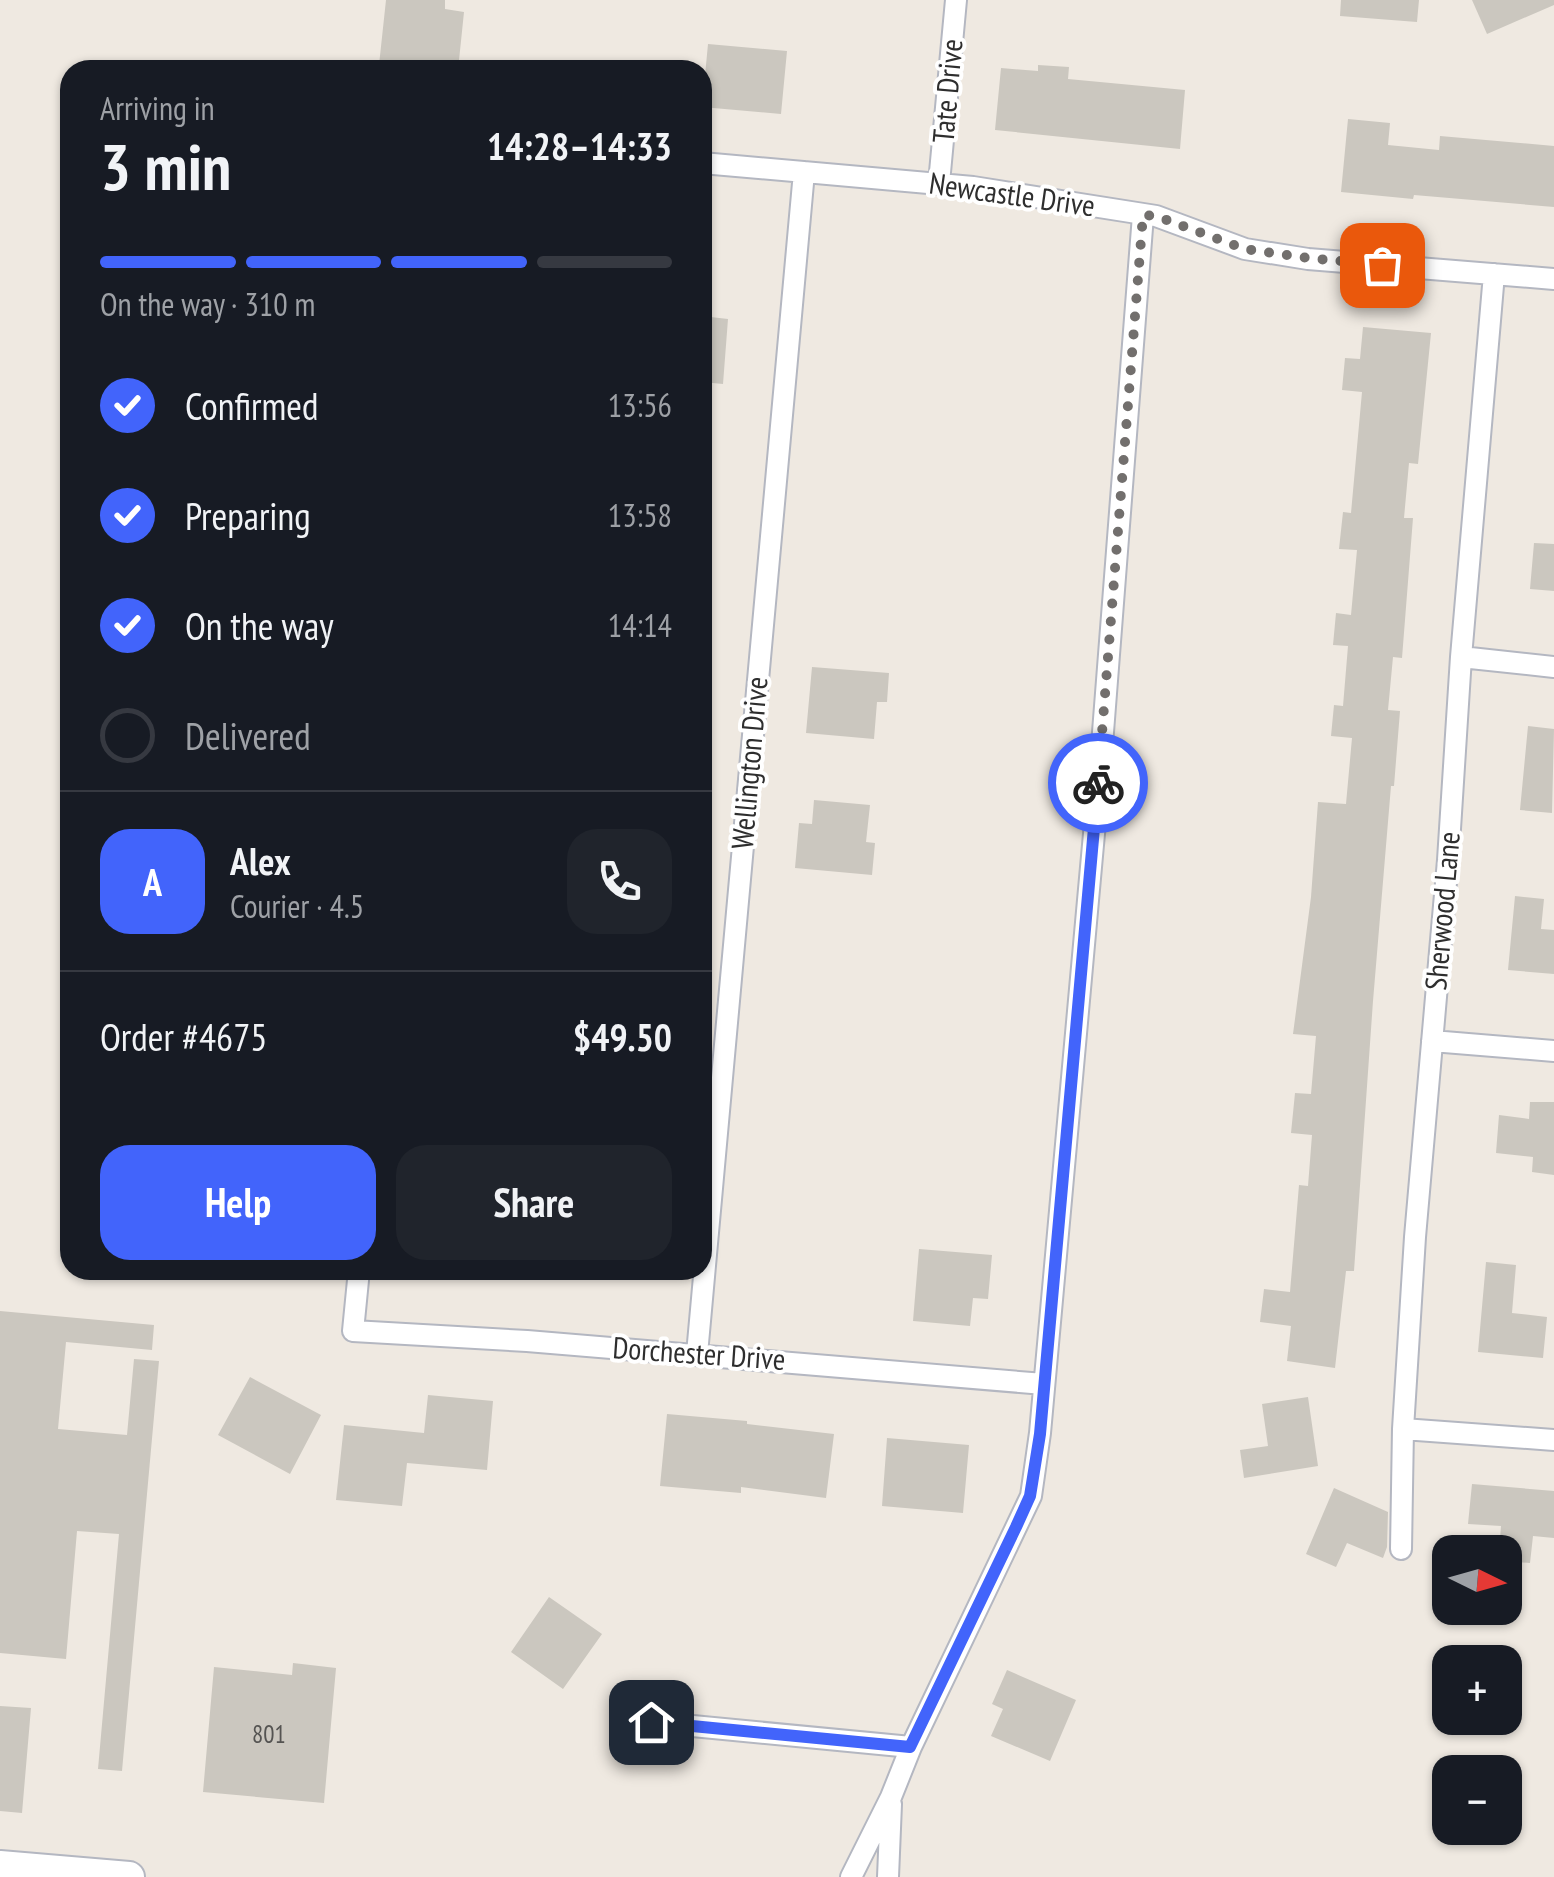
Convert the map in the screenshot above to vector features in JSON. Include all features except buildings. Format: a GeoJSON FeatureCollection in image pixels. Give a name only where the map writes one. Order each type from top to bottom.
{"type":"FeatureCollection","features":[{"type":"Feature","properties":{"kind":"main road"},"geometry":{"type":"LineString","coordinates":[[0,1866],[129,1877]]}},
{"type":"Feature","properties":{"kind":"street","name":"Tate Drive"},"geometry":{"type":"LineString","coordinates":[[939,183],[956,0]]}},
{"type":"Feature","properties":{"kind":"street","name":"Newcastle Drive"},"geometry":{"type":"LineString","coordinates":[[712,163],[939,183],[1156,216],[1245,249],[1308,258],[1554,279]]}},
{"type":"Feature","properties":{"kind":"street","name":"Wellington Drive"},"geometry":{"type":"LineString","coordinates":[[712,1188],[804,172]]}},
{"type":"Feature","properties":{"kind":"street"},"geometry":{"type":"LineString","coordinates":[[851,1877],[1030,1496],[1044,1384],[1100,765],[1143,215]]}},
{"type":"Feature","properties":{"kind":"street","name":"Sherwood Lane"},"geometry":{"type":"LineString","coordinates":[[1401,1549],[1403,1429],[1415,1236],[1494,274]]}},
{"type":"Feature","properties":{"kind":"street"},"geometry":{"type":"LineString","coordinates":[[1462,657],[1554,666]]}},
{"type":"Feature","properties":{"kind":"street"},"geometry":{"type":"LineString","coordinates":[[1432,1042],[1554,1052]]}},
{"type":"Feature","properties":{"kind":"street","name":"Dorchester Drive"},"geometry":{"type":"LineString","coordinates":[[358,1280],[354,1331],[697,1354],[1044,1384]]}},
{"type":"Feature","properties":{"kind":"street","name":"Wellington Drive"},"geometry":{"type":"LineString","coordinates":[[697,1354],[704,1280]]}},
{"type":"Feature","properties":{"kind":"street"},"geometry":{"type":"LineString","coordinates":[[1403,1429],[1554,1440]]}},
{"type":"Feature","properties":{"kind":"street"},"geometry":{"type":"LineString","coordinates":[[651,1722],[910,1747]]}},
{"type":"Feature","properties":{"kind":"street"},"geometry":{"type":"LineString","coordinates":[[888,1877],[891,1797]]}},
{"type":"Feature","properties":{"kind":"way so far"},"geometry":{"type":"LineString","coordinates":[[1098,783],[1143,215],[1156,216],[1245,249],[1382,265]]}},
{"type":"Feature","properties":{"kind":"route"},"geometry":{"type":"LineString","coordinates":[[651,1722],[910,1747],[1016,1527],[1030,1496],[1040,1434],[1098,783]]}}]}
